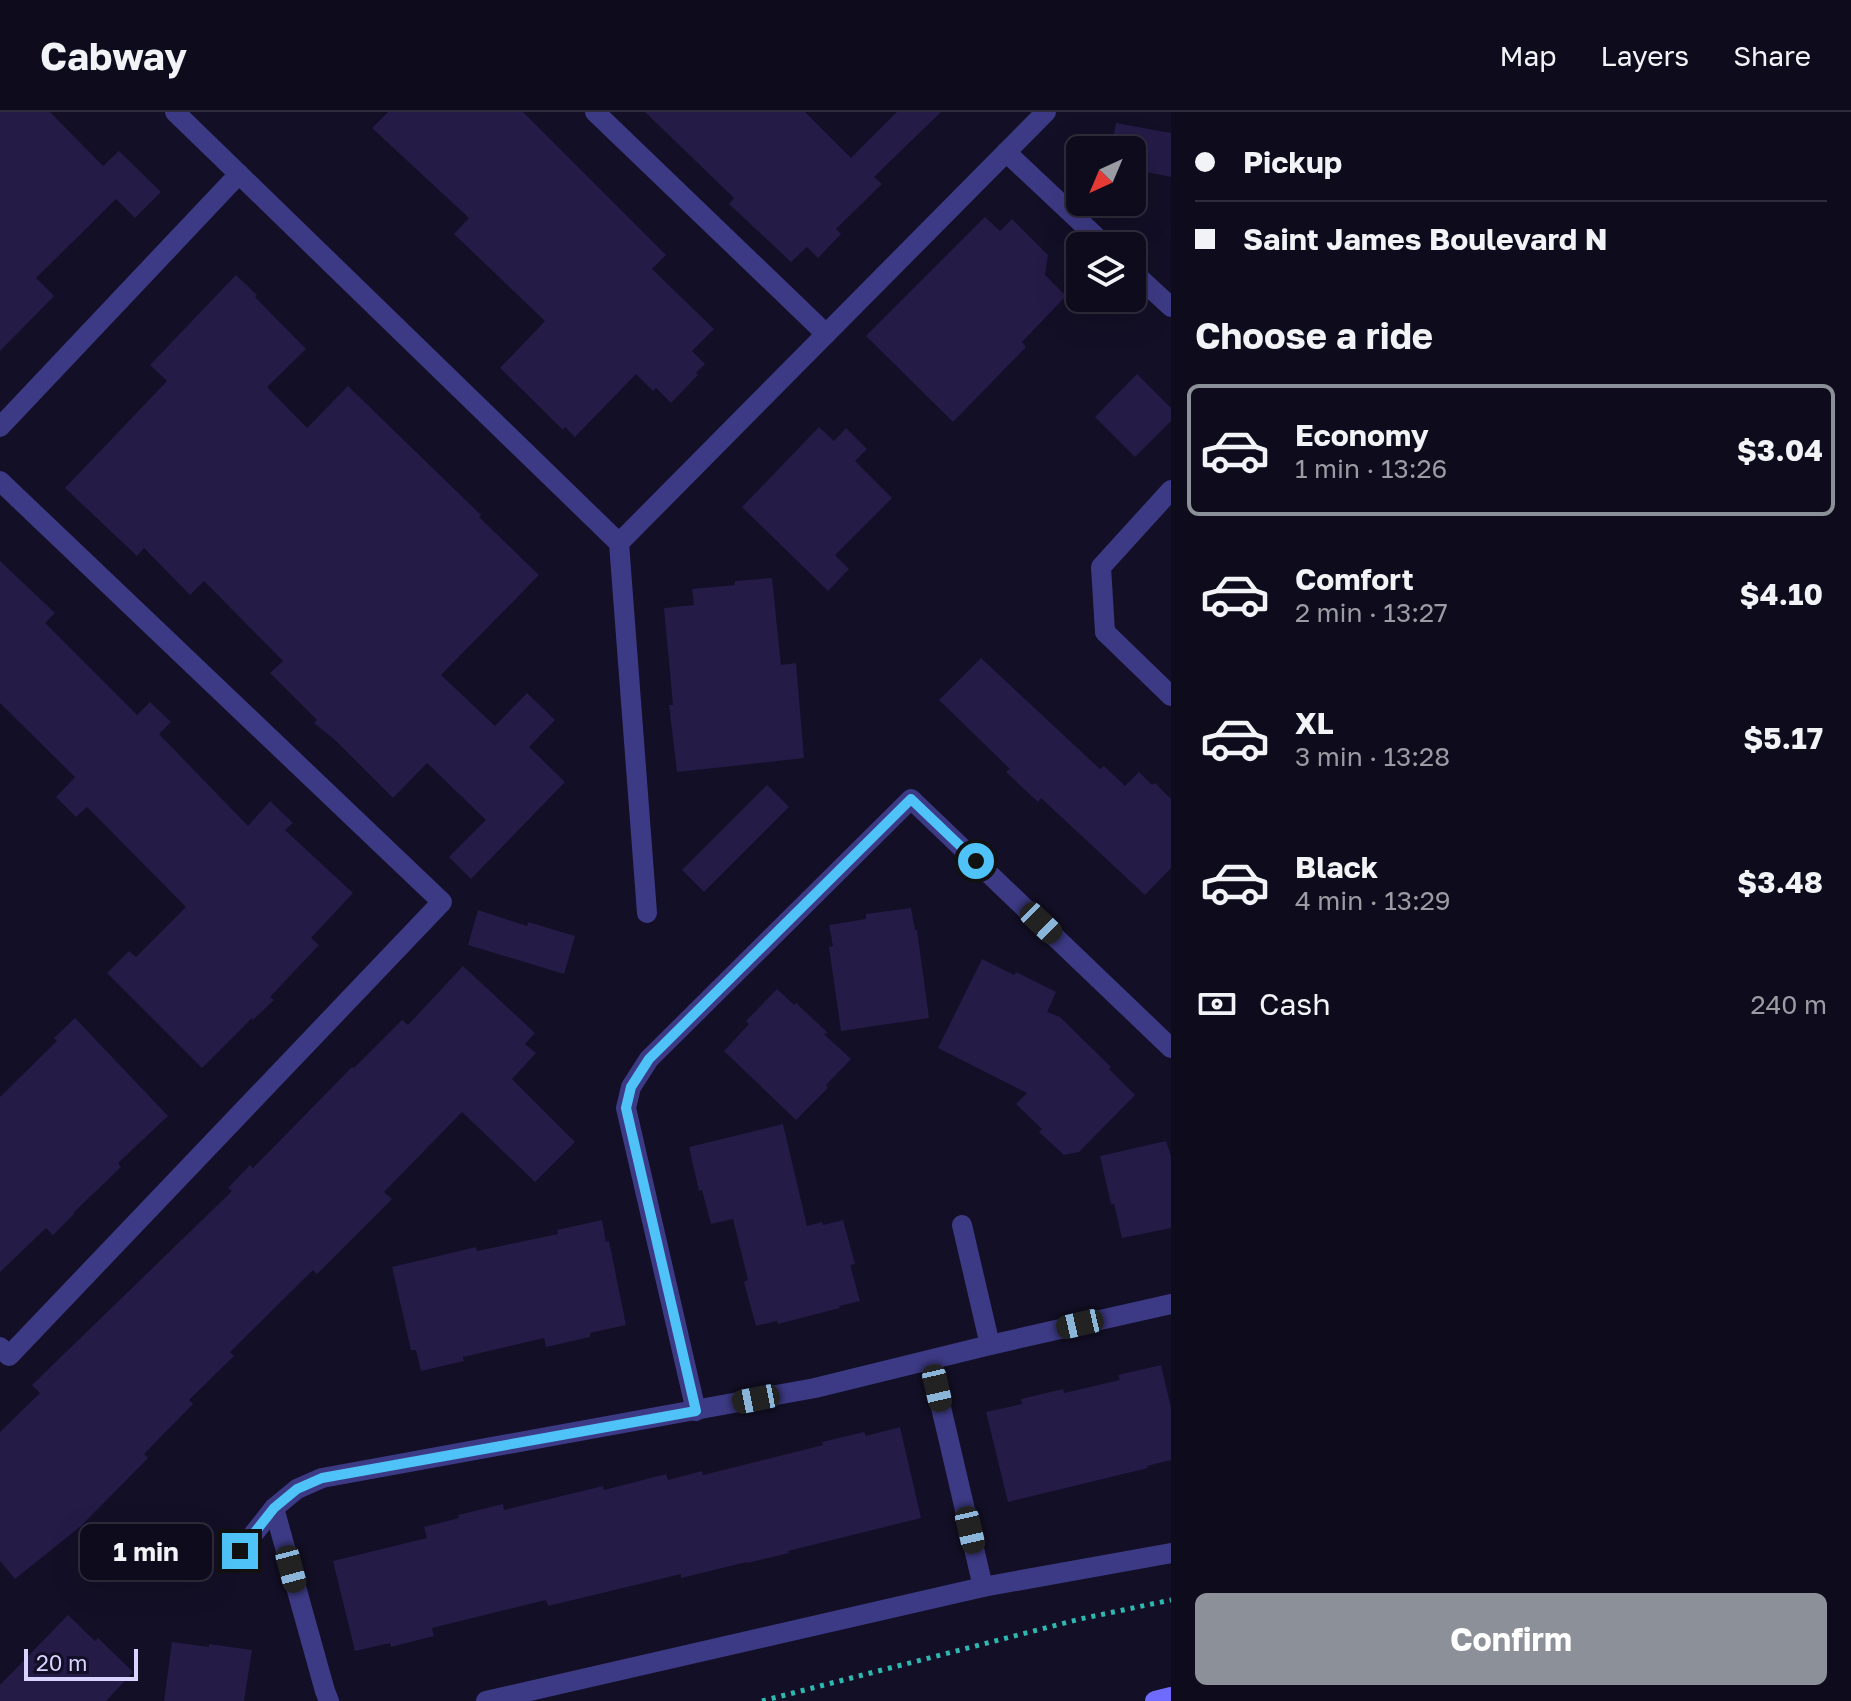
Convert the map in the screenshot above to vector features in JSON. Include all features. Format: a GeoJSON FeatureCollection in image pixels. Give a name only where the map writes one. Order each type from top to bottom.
{"type":"FeatureCollection","features":[{"type":"Feature","properties":{"kind":"main road"},"geometry":{"type":"LineString","coordinates":[[1155,1701],[1171,1697]]}},
{"type":"Feature","properties":{"kind":"street"},"geometry":{"type":"LineString","coordinates":[[175,112],[619,543],[647,913]]}},
{"type":"Feature","properties":{"kind":"street"},"geometry":{"type":"LineString","coordinates":[[595,112],[826,334]]}},
{"type":"Feature","properties":{"kind":"street"},"geometry":{"type":"LineString","coordinates":[[619,543],[1046,112]]}},
{"type":"Feature","properties":{"kind":"street"},"geometry":{"type":"LineString","coordinates":[[1006,152],[1091,232]]}},
{"type":"Feature","properties":{"kind":"street"},"geometry":{"type":"LineString","coordinates":[[0,427],[239,174]]}},
{"type":"Feature","properties":{"kind":"street"},"geometry":{"type":"LineString","coordinates":[[1146,284],[1171,307]]}},
{"type":"Feature","properties":{"kind":"street"},"geometry":{"type":"LineString","coordinates":[[0,481],[442,902],[9,1356],[0,1347]]}},
{"type":"Feature","properties":{"kind":"street"},"geometry":{"type":"LineString","coordinates":[[1171,490],[1101,567],[1105,632],[1171,696]]}},
{"type":"Feature","properties":{"kind":"street"},"geometry":{"type":"LineString","coordinates":[[696,1411],[626,1108],[631,1087],[649,1059],[911,799],[1171,1048]]}},
{"type":"Feature","properties":{"kind":"street"},"geometry":{"type":"LineString","coordinates":[[962,1225],[990,1345]]}},
{"type":"Feature","properties":{"kind":"street"},"geometry":{"type":"LineString","coordinates":[[240,1551],[274,1508],[297,1489],[322,1478],[815,1388],[1171,1304]]}},
{"type":"Feature","properties":{"kind":"street"},"geometry":{"type":"LineString","coordinates":[[930,1360],[983,1587]]}},
{"type":"Feature","properties":{"kind":"street"},"geometry":{"type":"LineString","coordinates":[[274,1508],[329,1701]]}},
{"type":"Feature","properties":{"kind":"street"},"geometry":{"type":"LineString","coordinates":[[486,1701],[983,1587],[1171,1553]]}},
{"type":"Feature","properties":{"kind":"path"},"geometry":{"type":"LineString","coordinates":[[762,1701],[1080,1619],[1171,1600]]}},
{"type":"Feature","properties":{"kind":"building"},"geometry":{"type":"Polygon","coordinates":[[[0,112],[50,112],[103,166],[119,151],[161,192],[135,218],[116,199],[36,278],[54,296],[0,351],[0,112]]]}},
{"type":"Feature","properties":{"kind":"building"},"geometry":{"type":"Polygon","coordinates":[[[388,112],[523,112],[666,255],[652,269],[714,329],[692,351],[705,364],[696,373],[698,375],[671,403],[636,374],[575,437],[565,427],[563,430],[500,368],[545,321],[454,234],[469,218],[372,128],[388,112]]]}},
{"type":"Feature","properties":{"kind":"building"},"geometry":{"type":"Polygon","coordinates":[[[645,112],[805,112],[851,158],[897,112],[941,112],[874,177],[882,184],[836,229],[841,234],[818,258],[807,247],[791,262],[729,204],[734,198],[645,112]]]}},
{"type":"Feature","properties":{"kind":"building"},"geometry":{"type":"Polygon","coordinates":[[[1116,123],[1171,133],[1171,177],[1146,172],[1146,136],[1114,136],[1116,123]]]}},
{"type":"Feature","properties":{"kind":"building"},"geometry":{"type":"Polygon","coordinates":[[[985,217],[1000,231],[1012,219],[1048,255],[1045,275],[1066,296],[1022,342],[1026,347],[953,422],[866,336],[985,217]]]}},
{"type":"Feature","properties":{"kind":"building"},"geometry":{"type":"Polygon","coordinates":[[[236,275],[306,349],[267,387],[307,428],[348,386],[539,575],[441,675],[495,726],[527,693],[555,720],[529,747],[565,782],[471,879],[449,857],[486,820],[427,763],[393,798],[314,723],[317,720],[270,673],[283,661],[204,581],[190,595],[144,548],[137,556],[65,488],[167,381],[150,365],[236,275]]]}},
{"type":"Feature","properties":{"kind":"building"},"geometry":{"type":"Polygon","coordinates":[[[1137,374],[1171,408],[1171,421],[1135,457],[1095,417],[1137,374]]]}},
{"type":"Feature","properties":{"kind":"building"},"geometry":{"type":"Polygon","coordinates":[[[819,427],[834,441],[846,428],[867,449],[855,461],[892,498],[835,555],[849,569],[828,591],[742,507],[819,427]]]}},
{"type":"Feature","properties":{"kind":"building"},"geometry":{"type":"Polygon","coordinates":[[[0,561],[55,613],[45,623],[137,715],[150,702],[171,722],[159,734],[248,826],[270,801],[293,823],[285,830],[353,893],[311,938],[319,945],[270,997],[274,1000],[202,1068],[107,973],[129,951],[136,957],[186,907],[87,807],[76,817],[56,797],[75,777],[0,703],[0,561]]]}},
{"type":"Feature","properties":{"kind":"building"},"geometry":{"type":"Polygon","coordinates":[[[772,578],[781,665],[796,663],[804,758],[677,772],[669,705],[673,705],[664,608],[694,605],[692,589],[772,578]]]}},
{"type":"Feature","properties":{"kind":"building"},"geometry":{"type":"Polygon","coordinates":[[[981,658],[1100,769],[1104,766],[1125,786],[1139,772],[1171,799],[1171,868],[1145,895],[1041,798],[1038,802],[1006,772],[1010,769],[939,700],[981,658]]]}},
{"type":"Feature","properties":{"kind":"building"},"geometry":{"type":"Polygon","coordinates":[[[767,785],[789,807],[704,892],[682,870],[767,785]]]}},
{"type":"Feature","properties":{"kind":"building"},"geometry":{"type":"Polygon","coordinates":[[[911,908],[929,1018],[841,1031],[829,947],[833,946],[829,925],[866,919],[866,914],[911,908]]]}},
{"type":"Feature","properties":{"kind":"building"},"geometry":{"type":"Polygon","coordinates":[[[478,910],[527,926],[528,922],[575,936],[564,974],[468,945],[478,910]]]}},
{"type":"Feature","properties":{"kind":"building"},"geometry":{"type":"Polygon","coordinates":[[[982,959],[1056,992],[1047,1012],[1060,1017],[1135,1095],[1079,1152],[1064,1155],[1039,1132],[1042,1129],[1016,1104],[1027,1093],[938,1048],[982,959]]]}},
{"type":"Feature","properties":{"kind":"building"},"geometry":{"type":"Polygon","coordinates":[[[463,966],[535,1033],[525,1044],[536,1053],[512,1079],[575,1142],[535,1182],[462,1112],[384,1192],[392,1199],[317,1274],[313,1270],[230,1352],[234,1356],[189,1400],[193,1404],[144,1454],[148,1458],[81,1526],[15,1579],[0,1561],[0,1432],[40,1393],[32,1385],[232,1191],[228,1188],[250,1165],[253,1168],[402,1020],[408,1025],[463,966]]]}},
{"type":"Feature","properties":{"kind":"building"},"geometry":{"type":"Polygon","coordinates":[[[777,989],[828,1033],[824,1034],[851,1059],[796,1120],[724,1051],[749,1024],[746,1021],[777,989]]]}},
{"type":"Feature","properties":{"kind":"building"},"geometry":{"type":"Polygon","coordinates":[[[75,1018],[168,1116],[118,1163],[121,1167],[53,1235],[46,1228],[0,1272],[0,1097],[57,1041],[54,1038],[75,1018]]]}},
{"type":"Feature","properties":{"kind":"building"},"geometry":{"type":"Polygon","coordinates":[[[783,1124],[807,1226],[843,1220],[855,1264],[850,1265],[860,1301],[778,1324],[777,1321],[756,1326],[744,1282],[748,1280],[733,1219],[711,1224],[702,1190],[699,1191],[689,1147],[783,1124]]]}},
{"type":"Feature","properties":{"kind":"building"},"geometry":{"type":"Polygon","coordinates":[[[1166,1141],[1171,1156],[1171,1228],[1122,1238],[1100,1156],[1166,1141]]]}},
{"type":"Feature","properties":{"kind":"building"},"geometry":{"type":"Polygon","coordinates":[[[602,1220],[626,1325],[546,1347],[544,1338],[463,1357],[464,1361],[421,1371],[416,1350],[411,1350],[392,1267],[476,1247],[477,1251],[558,1234],[557,1230],[602,1220]]]}},
{"type":"Feature","properties":{"kind":"building"},"geometry":{"type":"Polygon","coordinates":[[[1161,1365],[1171,1408],[1171,1460],[1008,1502],[986,1412],[1022,1404],[1021,1399],[1120,1380],[1118,1375],[1161,1365]]]}},
{"type":"Feature","properties":{"kind":"building"},"geometry":{"type":"Polygon","coordinates":[[[900,1427],[921,1518],[681,1578],[681,1574],[548,1606],[546,1600],[432,1628],[434,1636],[391,1647],[390,1643],[355,1651],[333,1561],[427,1538],[424,1527],[503,1504],[504,1510],[666,1474],[668,1480],[702,1471],[703,1475],[823,1445],[822,1442],[864,1432],[866,1436],[900,1427]]]}},
{"type":"Feature","properties":{"kind":"building"},"geometry":{"type":"Polygon","coordinates":[[[68,1615],[95,1641],[98,1638],[133,1672],[106,1701],[0,1701],[0,1685],[68,1615]]]}},
{"type":"Feature","properties":{"kind":"building"},"geometry":{"type":"Polygon","coordinates":[[[172,1642],[252,1650],[244,1701],[164,1701],[172,1642]]]}},
{"type":"Feature","properties":{"kind":"route"},"geometry":{"type":"LineString","coordinates":[[240,1551],[274,1508],[297,1489],[322,1478],[696,1411],[626,1108],[631,1087],[649,1059],[911,799],[976,861]]}}]}
